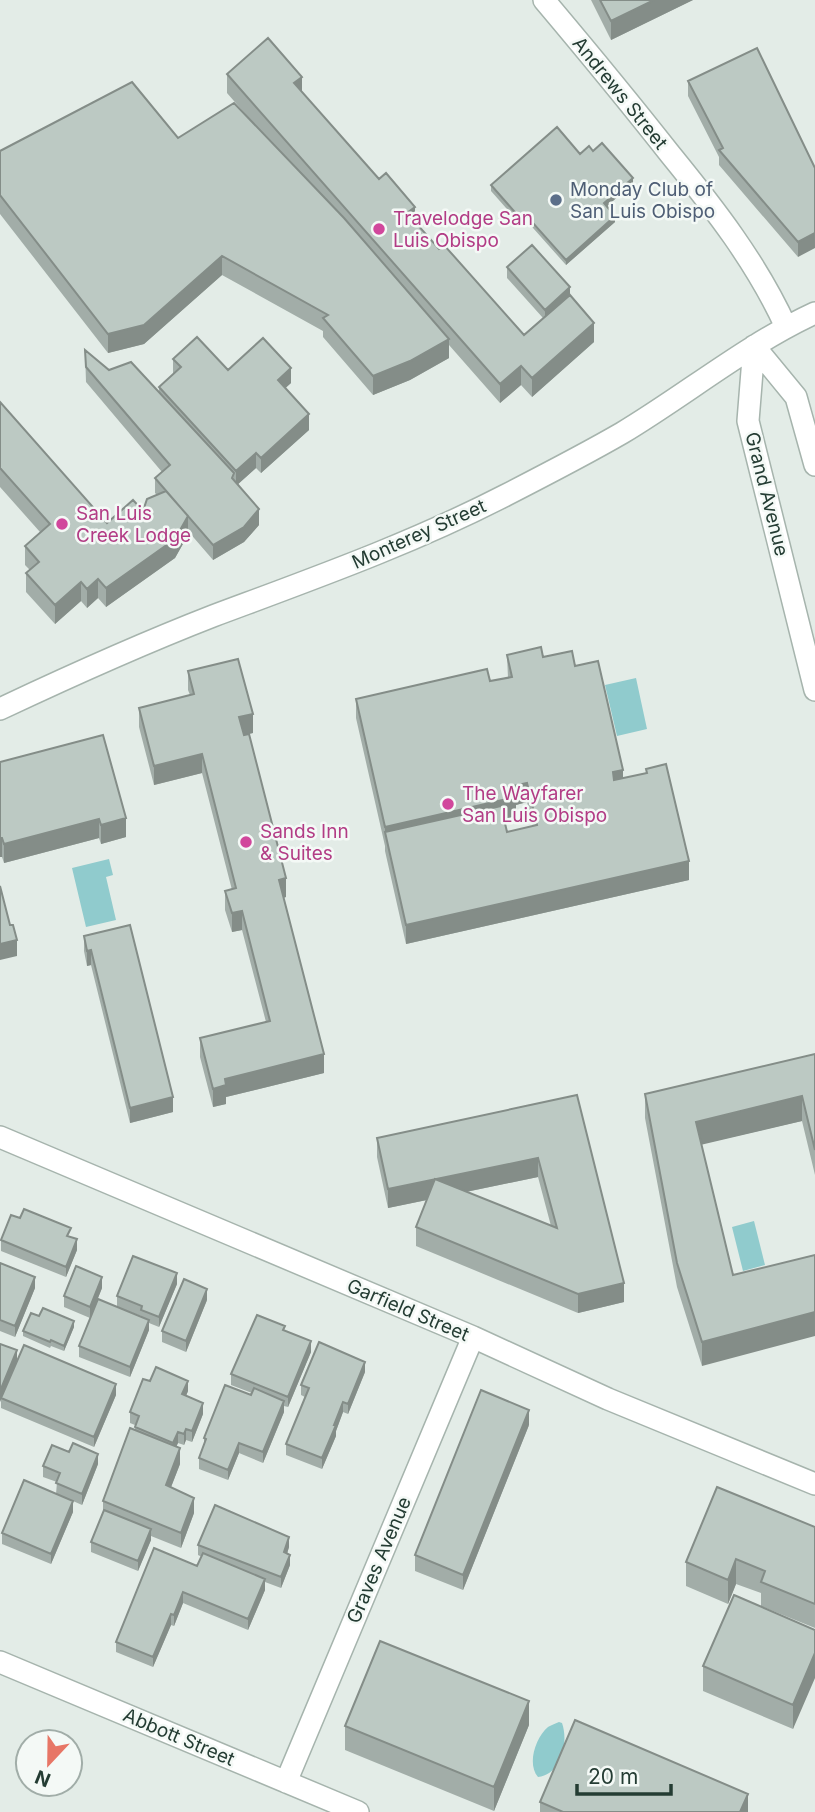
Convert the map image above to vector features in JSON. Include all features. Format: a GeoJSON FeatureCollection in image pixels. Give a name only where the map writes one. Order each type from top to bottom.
{"type":"FeatureCollection","features":[{"type":"Feature","properties":{"kind":"street","name":"Andrews Street"},"geometry":{"type":"LineString","coordinates":[[544,0],[607,74],[733,233],[773,298],[786,327]]}},
{"type":"Feature","properties":{"kind":"street","name":"Monterey Street"},"geometry":{"type":"LineString","coordinates":[[0,709],[213,616],[423,536],[622,433],[754,346],[815,313]]}},
{"type":"Feature","properties":{"kind":"street"},"geometry":{"type":"LineString","coordinates":[[754,346],[796,397],[815,463]]}},
{"type":"Feature","properties":{"kind":"street","name":"Grand Avenue"},"geometry":{"type":"LineString","coordinates":[[754,346],[748,421],[815,690]]}},
{"type":"Feature","properties":{"kind":"street","name":"Garfield Street"},"geometry":{"type":"LineString","coordinates":[[0,1137],[815,1484]]}},
{"type":"Feature","properties":{"kind":"street","name":"Graves Avenue"},"geometry":{"type":"LineString","coordinates":[[286,1782],[472,1337]]}},
{"type":"Feature","properties":{"kind":"street","name":"Abbott Street"},"geometry":{"type":"LineString","coordinates":[[0,1662],[358,1812]]}},
{"type":"Feature","properties":{"kind":"water"},"geometry":{"type":"Polygon","coordinates":[[[636,678],[647,729],[617,736],[605,685],[636,678]]]}},
{"type":"Feature","properties":{"kind":"water"},"geometry":{"type":"Polygon","coordinates":[[[109,859],[113,875],[106,877],[116,920],[86,927],[72,868],[109,859]]]}},
{"type":"Feature","properties":{"kind":"water"},"geometry":{"type":"Polygon","coordinates":[[[754,1221],[765,1265],[743,1271],[732,1227],[754,1221]]]}},
{"type":"Feature","properties":{"kind":"water"},"geometry":{"type":"Polygon","coordinates":[[[562,1723],[564,1731],[564,1748],[558,1764],[546,1775],[538,1777],[533,1766],[536,1744],[548,1727],[562,1723]]]}},
{"type":"Feature","properties":{"kind":"building"},"geometry":{"type":"Polygon","coordinates":[[[600,0],[654,0],[611,21],[600,0]]]}},
{"type":"Feature","properties":{"kind":"building","name":"Travelodge San Luis Obispo"},"geometry":{"type":"Polygon","coordinates":[[[268,38],[302,77],[294,83],[379,179],[386,173],[415,207],[407,213],[439,249],[444,245],[524,335],[570,295],[594,323],[532,378],[521,366],[500,384],[227,74],[268,38]]]}},
{"type":"Feature","properties":{"kind":"building"},"geometry":{"type":"Polygon","coordinates":[[[757,48],[815,168],[815,233],[798,242],[719,150],[723,148],[688,81],[757,48]]]}},
{"type":"Feature","properties":{"kind":"building"},"geometry":{"type":"Polygon","coordinates":[[[132,82],[178,138],[234,103],[344,218],[449,339],[410,361],[373,376],[323,318],[328,315],[222,256],[144,325],[108,334],[0,195],[0,151],[132,82]]]}},
{"type":"Feature","properties":{"kind":"building","name":"Monday Club of San Luis Obispo"},"geometry":{"type":"Polygon","coordinates":[[[557,127],[580,154],[589,146],[593,151],[602,143],[633,178],[604,203],[615,216],[566,260],[525,214],[520,218],[491,185],[557,127]]]}},
{"type":"Feature","properties":{"kind":"building"},"geometry":{"type":"Polygon","coordinates":[[[532,245],[570,287],[545,310],[507,267],[532,245]]]}},
{"type":"Feature","properties":{"kind":"building"},"geometry":{"type":"Polygon","coordinates":[[[197,337],[228,370],[263,338],[291,368],[278,380],[309,414],[261,458],[256,453],[236,471],[159,387],[181,367],[173,359],[197,337]]]}},
{"type":"Feature","properties":{"kind":"building","name":"San Luis Creek Lodge"},"geometry":{"type":"Polygon","coordinates":[[[85,350],[109,370],[131,362],[234,473],[232,478],[259,509],[244,527],[213,545],[155,478],[170,465],[86,367],[85,350]]]}},
{"type":"Feature","properties":{"kind":"building","name":"San Luis Creek Lodge"},"geometry":{"type":"Polygon","coordinates":[[[0,402],[107,523],[133,500],[143,511],[147,499],[166,491],[188,516],[175,539],[106,588],[98,579],[87,589],[81,582],[55,605],[26,573],[39,562],[25,546],[50,524],[0,468],[0,402]]]}},
{"type":"Feature","properties":{"kind":"building","name":"The Wayfarer San Luis Obispo"},"geometry":{"type":"Polygon","coordinates":[[[541,647],[543,657],[572,651],[575,666],[598,661],[623,770],[613,772],[614,780],[647,773],[646,769],[666,764],[689,861],[406,925],[385,832],[501,806],[507,832],[537,825],[527,783],[513,786],[516,797],[385,827],[356,699],[487,669],[490,681],[512,677],[507,655],[541,647]]]}},
{"type":"Feature","properties":{"kind":"building","name":"Sands Inn & Suites"},"geometry":{"type":"Polygon","coordinates":[[[238,659],[253,714],[239,717],[244,735],[249,734],[286,878],[279,880],[324,1054],[225,1079],[226,1085],[213,1089],[200,1038],[270,1021],[242,911],[232,913],[225,891],[236,888],[202,754],[154,766],[139,708],[194,694],[188,671],[238,659]]]}},
{"type":"Feature","properties":{"kind":"building"},"geometry":{"type":"Polygon","coordinates":[[[103,735],[126,818],[101,825],[99,819],[4,844],[0,838],[0,762],[103,735]]]}},
{"type":"Feature","properties":{"kind":"building"},"geometry":{"type":"Polygon","coordinates":[[[0,886],[10,925],[13,925],[17,940],[0,944],[0,886]]]}},
{"type":"Feature","properties":{"kind":"building"},"geometry":{"type":"Polygon","coordinates":[[[130,925],[173,1097],[130,1108],[91,950],[87,951],[84,936],[130,925]]]}},
{"type":"Feature","properties":{"kind":"building"},"geometry":{"type":"Polygon","coordinates":[[[815,1054],[815,1150],[802,1096],[696,1122],[733,1275],[815,1255],[815,1312],[702,1342],[677,1263],[645,1094],[815,1054]]]}},
{"type":"Feature","properties":{"kind":"building"},"geometry":{"type":"Polygon","coordinates":[[[577,1095],[624,1283],[578,1294],[416,1227],[435,1179],[388,1189],[377,1138],[577,1095]],[[538,1158],[435,1179],[557,1228],[538,1158]]]}},
{"type":"Feature","properties":{"kind":"building"},"geometry":{"type":"Polygon","coordinates":[[[24,1209],[71,1228],[67,1236],[77,1239],[66,1267],[1,1240],[11,1215],[20,1218],[24,1209]]]}},
{"type":"Feature","properties":{"kind":"building"},"geometry":{"type":"Polygon","coordinates":[[[133,1256],[177,1273],[159,1317],[141,1310],[142,1306],[117,1296],[133,1256]]]}},
{"type":"Feature","properties":{"kind":"building"},"geometry":{"type":"Polygon","coordinates":[[[0,1263],[35,1277],[15,1326],[0,1320],[0,1263]]]}},
{"type":"Feature","properties":{"kind":"building"},"geometry":{"type":"Polygon","coordinates":[[[76,1266],[102,1277],[90,1307],[64,1296],[76,1266]]]}},
{"type":"Feature","properties":{"kind":"building"},"geometry":{"type":"Polygon","coordinates":[[[184,1279],[207,1289],[186,1341],[162,1331],[184,1279]]]}},
{"type":"Feature","properties":{"kind":"building"},"geometry":{"type":"Polygon","coordinates":[[[98,1299],[149,1320],[130,1367],[79,1346],[98,1299]]]}},
{"type":"Feature","properties":{"kind":"building"},"geometry":{"type":"Polygon","coordinates":[[[43,1308],[74,1321],[64,1346],[23,1331],[31,1313],[39,1316],[43,1308]]]}},
{"type":"Feature","properties":{"kind":"building"},"geometry":{"type":"Polygon","coordinates":[[[257,1315],[285,1326],[283,1330],[311,1341],[288,1397],[231,1374],[257,1315]]]}},
{"type":"Feature","properties":{"kind":"building"},"geometry":{"type":"Polygon","coordinates":[[[319,1342],[365,1362],[348,1404],[343,1402],[322,1458],[286,1444],[309,1388],[301,1385],[319,1342]]]}},
{"type":"Feature","properties":{"kind":"building"},"geometry":{"type":"Polygon","coordinates":[[[0,1344],[17,1350],[0,1391],[0,1344]]]}},
{"type":"Feature","properties":{"kind":"building"},"geometry":{"type":"Polygon","coordinates":[[[24,1345],[116,1384],[94,1437],[1,1398],[24,1345]]]}},
{"type":"Feature","properties":{"kind":"building"},"geometry":{"type":"Polygon","coordinates":[[[156,1367],[188,1381],[182,1394],[203,1403],[192,1431],[186,1429],[184,1434],[178,1432],[173,1443],[135,1427],[139,1416],[130,1412],[143,1379],[150,1381],[156,1367]]]}},
{"type":"Feature","properties":{"kind":"building"},"geometry":{"type":"Polygon","coordinates":[[[225,1385],[251,1395],[254,1388],[284,1401],[263,1452],[239,1443],[228,1470],[199,1458],[225,1385]]]}},
{"type":"Feature","properties":{"kind":"building"},"geometry":{"type":"Polygon","coordinates":[[[481,1390],[529,1410],[463,1575],[415,1555],[481,1390]]]}},
{"type":"Feature","properties":{"kind":"building"},"geometry":{"type":"Polygon","coordinates":[[[130,1428],[180,1448],[166,1485],[194,1498],[181,1533],[103,1501],[130,1428]]]}},
{"type":"Feature","properties":{"kind":"building"},"geometry":{"type":"Polygon","coordinates":[[[73,1443],[98,1454],[82,1494],[56,1483],[60,1473],[43,1466],[52,1445],[69,1452],[73,1443]]]}},
{"type":"Feature","properties":{"kind":"building"},"geometry":{"type":"Polygon","coordinates":[[[24,1480],[73,1501],[51,1554],[2,1533],[24,1480]]]}},
{"type":"Feature","properties":{"kind":"building"},"geometry":{"type":"Polygon","coordinates":[[[717,1487],[815,1527],[815,1604],[761,1582],[765,1571],[736,1559],[728,1580],[686,1562],[717,1487]]]}},
{"type":"Feature","properties":{"kind":"building"},"geometry":{"type":"Polygon","coordinates":[[[215,1505],[289,1537],[284,1552],[290,1555],[281,1577],[198,1545],[215,1505]]]}},
{"type":"Feature","properties":{"kind":"building"},"geometry":{"type":"Polygon","coordinates":[[[104,1510],[151,1529],[138,1561],[91,1542],[104,1510]]]}},
{"type":"Feature","properties":{"kind":"building"},"geometry":{"type":"Polygon","coordinates":[[[154,1548],[197,1566],[203,1553],[265,1579],[248,1619],[183,1592],[153,1657],[116,1642],[154,1548]]]}},
{"type":"Feature","properties":{"kind":"building"},"geometry":{"type":"Polygon","coordinates":[[[734,1595],[815,1630],[815,1653],[793,1705],[703,1666],[734,1595]]]}},
{"type":"Feature","properties":{"kind":"building"},"geometry":{"type":"Polygon","coordinates":[[[380,1641],[529,1701],[494,1787],[345,1726],[380,1641]]]}},
{"type":"Feature","properties":{"kind":"building"},"geometry":{"type":"Polygon","coordinates":[[[575,1720],[748,1794],[740,1812],[563,1812],[540,1802],[575,1720]]]}},
{"type":"Feature","properties":{"kind":"place","name":"Monday Club of San Luis Obispo"},"geometry":{"type":"Point","coordinates":[556,200]}},
{"type":"Feature","properties":{"kind":"place","name":"Travelodge San Luis Obispo"},"geometry":{"type":"Point","coordinates":[379,229]}},
{"type":"Feature","properties":{"kind":"place","name":"San Luis Creek Lodge"},"geometry":{"type":"Point","coordinates":[62,524]}},
{"type":"Feature","properties":{"kind":"place","name":"The Wayfarer San Luis Obispo"},"geometry":{"type":"Point","coordinates":[448,804]}},
{"type":"Feature","properties":{"kind":"place","name":"Sands Inn & Suites"},"geometry":{"type":"Point","coordinates":[246,842]}}]}
